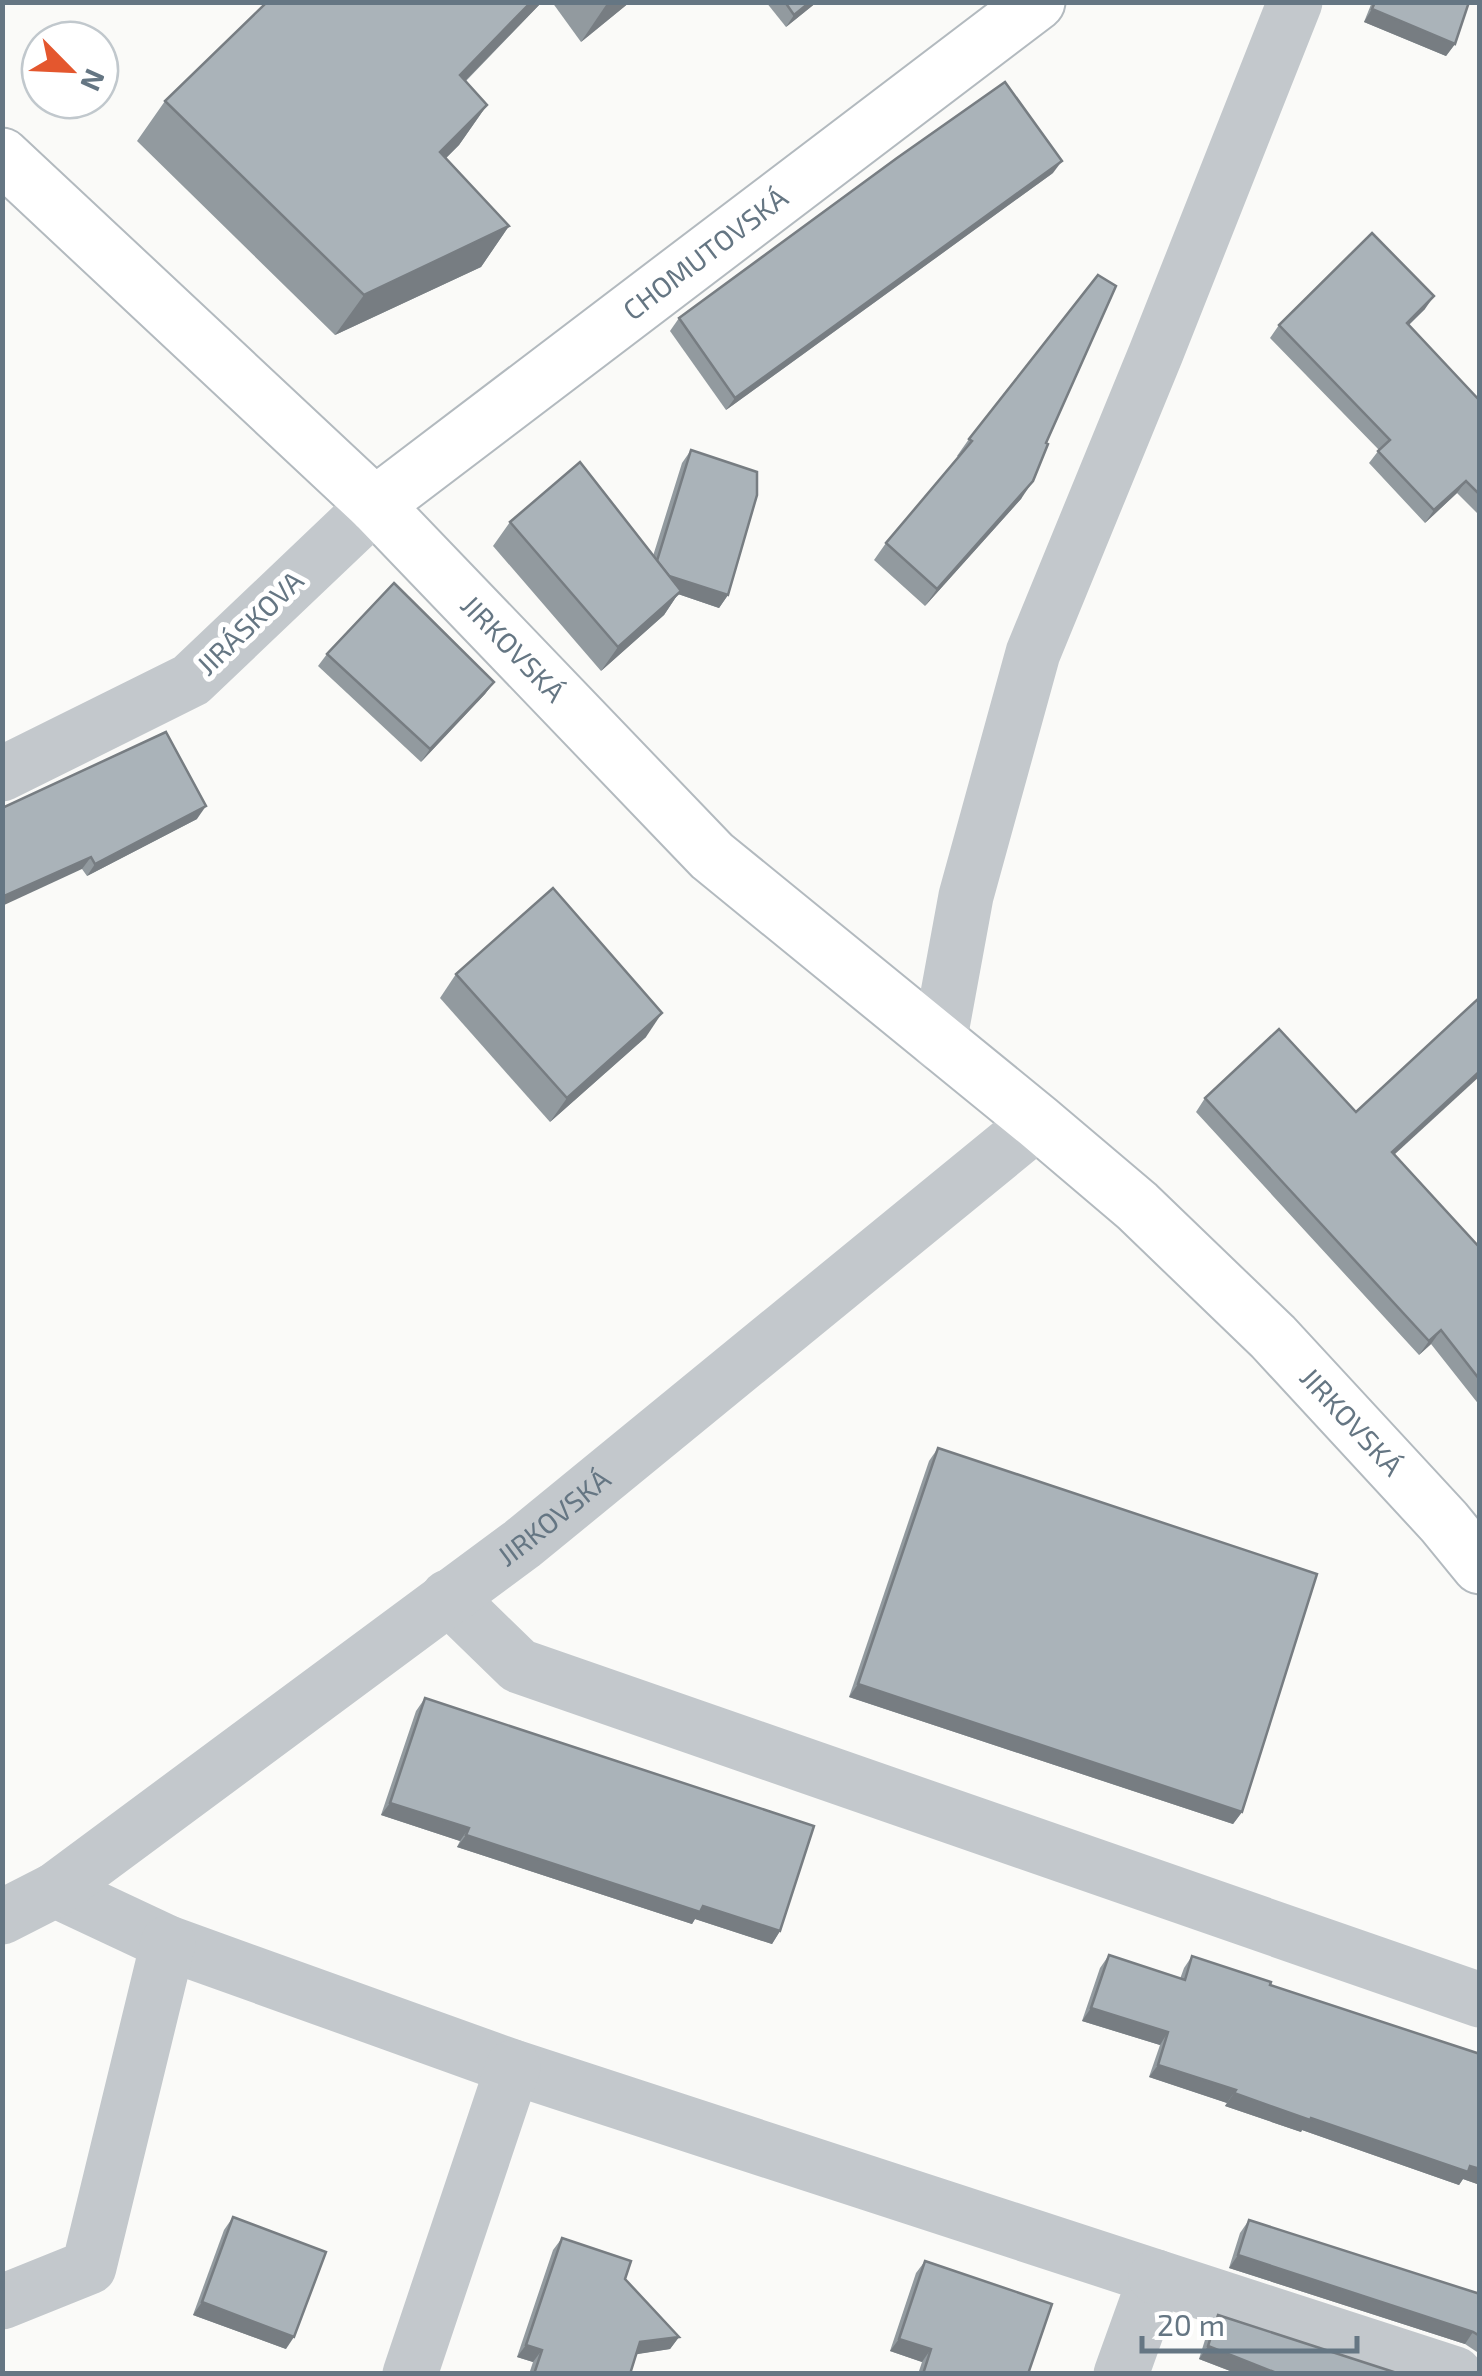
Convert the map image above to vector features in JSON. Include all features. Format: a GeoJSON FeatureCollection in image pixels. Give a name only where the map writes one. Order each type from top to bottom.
{"type":"FeatureCollection","features":[{"type":"Feature","properties":{"kind":"street","name":"CHOMUTOVSKÁ"},"geometry":{"type":"LineString","coordinates":[[375,504],[1037,2]]}},
{"type":"Feature","properties":{"kind":"street"},"geometry":{"type":"LineString","coordinates":[[939,1042],[966,896],[1033,654],[1164,335],[1294,2]]}},
{"type":"Feature","properties":{"kind":"street","name":"JIRKOVSKÁ"},"geometry":{"type":"LineString","coordinates":[[2,156],[375,504],[712,856],[1136,1206],[1273,1337],[1480,1566]]}},
{"type":"Feature","properties":{"kind":"street","name":"JIRÁSKOVA"},"geometry":{"type":"LineString","coordinates":[[2,774],[191,680],[375,504]]}},
{"type":"Feature","properties":{"kind":"street","name":"JIRKOVSKÁ"},"geometry":{"type":"LineString","coordinates":[[2,1917],[56,1890],[522,1544],[1038,1122]]}},
{"type":"Feature","properties":{"kind":"street"},"geometry":{"type":"LineString","coordinates":[[448,1598],[520,1666],[1480,2000]]}},
{"type":"Feature","properties":{"kind":"street"},"geometry":{"type":"LineString","coordinates":[[56,1890],[168,1943],[513,2067],[1455,2374]]}},
{"type":"Feature","properties":{"kind":"street"},"geometry":{"type":"LineString","coordinates":[[2,2302],[89,2267],[168,1943]]}},
{"type":"Feature","properties":{"kind":"street"},"geometry":{"type":"LineString","coordinates":[[410,2374],[513,2067]]}},
{"type":"Feature","properties":{"kind":"street"},"geometry":{"type":"LineString","coordinates":[[1121,2374],[1156,2278]]}},
{"type":"Feature","properties":{"kind":"building"},"geometry":{"type":"Polygon","coordinates":[[[267,2],[531,2],[460,75],[487,105],[440,152],[509,226],[364,295],[165,101],[267,2]]]}},
{"type":"Feature","properties":{"kind":"building"},"geometry":{"type":"Polygon","coordinates":[[[785,2],[810,2],[794,15],[785,2]]]}},
{"type":"Feature","properties":{"kind":"building"},"geometry":{"type":"Polygon","coordinates":[[[1375,2],[1469,2],[1455,44],[1372,9],[1375,2]]]}},
{"type":"Feature","properties":{"kind":"building"},"geometry":{"type":"Polygon","coordinates":[[[1005,82],[1062,161],[735,398],[679,318],[1005,82]]]}},
{"type":"Feature","properties":{"kind":"building"},"geometry":{"type":"Polygon","coordinates":[[[1372,233],[1434,296],[1407,323],[1480,401],[1480,495],[1466,481],[1434,510],[1378,451],[1390,440],[1279,325],[1372,233]]]}},
{"type":"Feature","properties":{"kind":"building"},"geometry":{"type":"Polygon","coordinates":[[[1098,275],[1116,286],[1033,481],[937,589],[886,543],[972,441],[969,439],[1098,275]]]}},
{"type":"Feature","properties":{"kind":"building"},"geometry":{"type":"Polygon","coordinates":[[[691,450],[757,472],[757,495],[728,595],[669,576],[657,561],[691,450]]]}},
{"type":"Feature","properties":{"kind":"building"},"geometry":{"type":"Polygon","coordinates":[[[580,462],[681,591],[618,647],[510,522],[580,462]]]}},
{"type":"Feature","properties":{"kind":"building"},"geometry":{"type":"Polygon","coordinates":[[[394,583],[494,682],[430,749],[327,654],[394,583]]]}},
{"type":"Feature","properties":{"kind":"building"},"geometry":{"type":"Polygon","coordinates":[[[166,732],[206,806],[95,864],[91,857],[2,897],[2,808],[166,732]]]}},
{"type":"Feature","properties":{"kind":"building"},"geometry":{"type":"Polygon","coordinates":[[[553,888],[662,1013],[567,1098],[456,974],[553,888]]]}},
{"type":"Feature","properties":{"kind":"building"},"geometry":{"type":"Polygon","coordinates":[[[1480,997],[1480,1071],[1392,1152],[1480,1248],[1480,1380],[1441,1330],[1429,1341],[1205,1098],[1279,1029],[1356,1112],[1480,997]]]}},
{"type":"Feature","properties":{"kind":"building"},"geometry":{"type":"Polygon","coordinates":[[[938,1448],[1317,1574],[1242,1812],[858,1684],[938,1448]]]}},
{"type":"Feature","properties":{"kind":"building"},"geometry":{"type":"Polygon","coordinates":[[[425,1698],[814,1826],[780,1931],[703,1906],[700,1912],[466,1835],[469,1828],[390,1803],[425,1698]]]}},
{"type":"Feature","properties":{"kind":"building"},"geometry":{"type":"Polygon","coordinates":[[[1109,1955],[1185,1980],[1192,1956],[1480,2054],[1480,2169],[1470,2166],[1468,2172],[1158,2065],[1168,2032],[1091,2008],[1109,1955]]]}},
{"type":"Feature","properties":{"kind":"building"},"geometry":{"type":"Polygon","coordinates":[[[233,2217],[326,2252],[294,2337],[202,2302],[233,2217]]]}},
{"type":"Feature","properties":{"kind":"building"},"geometry":{"type":"Polygon","coordinates":[[[1249,2220],[1480,2294],[1480,2336],[1238,2255],[1249,2220]]]}},
{"type":"Feature","properties":{"kind":"building"},"geometry":{"type":"Polygon","coordinates":[[[562,2238],[631,2261],[625,2279],[679,2337],[640,2342],[630,2374],[534,2374],[542,2350],[526,2345],[562,2238]]]}},
{"type":"Feature","properties":{"kind":"building"},"geometry":{"type":"Polygon","coordinates":[[[925,2261],[1052,2304],[1028,2374],[923,2374],[931,2349],[899,2339],[925,2261]]]}},
{"type":"Feature","properties":{"kind":"building"},"geometry":{"type":"Polygon","coordinates":[[[1218,2315],[1400,2374],[1279,2374],[1208,2346],[1218,2315]]]}}]}
